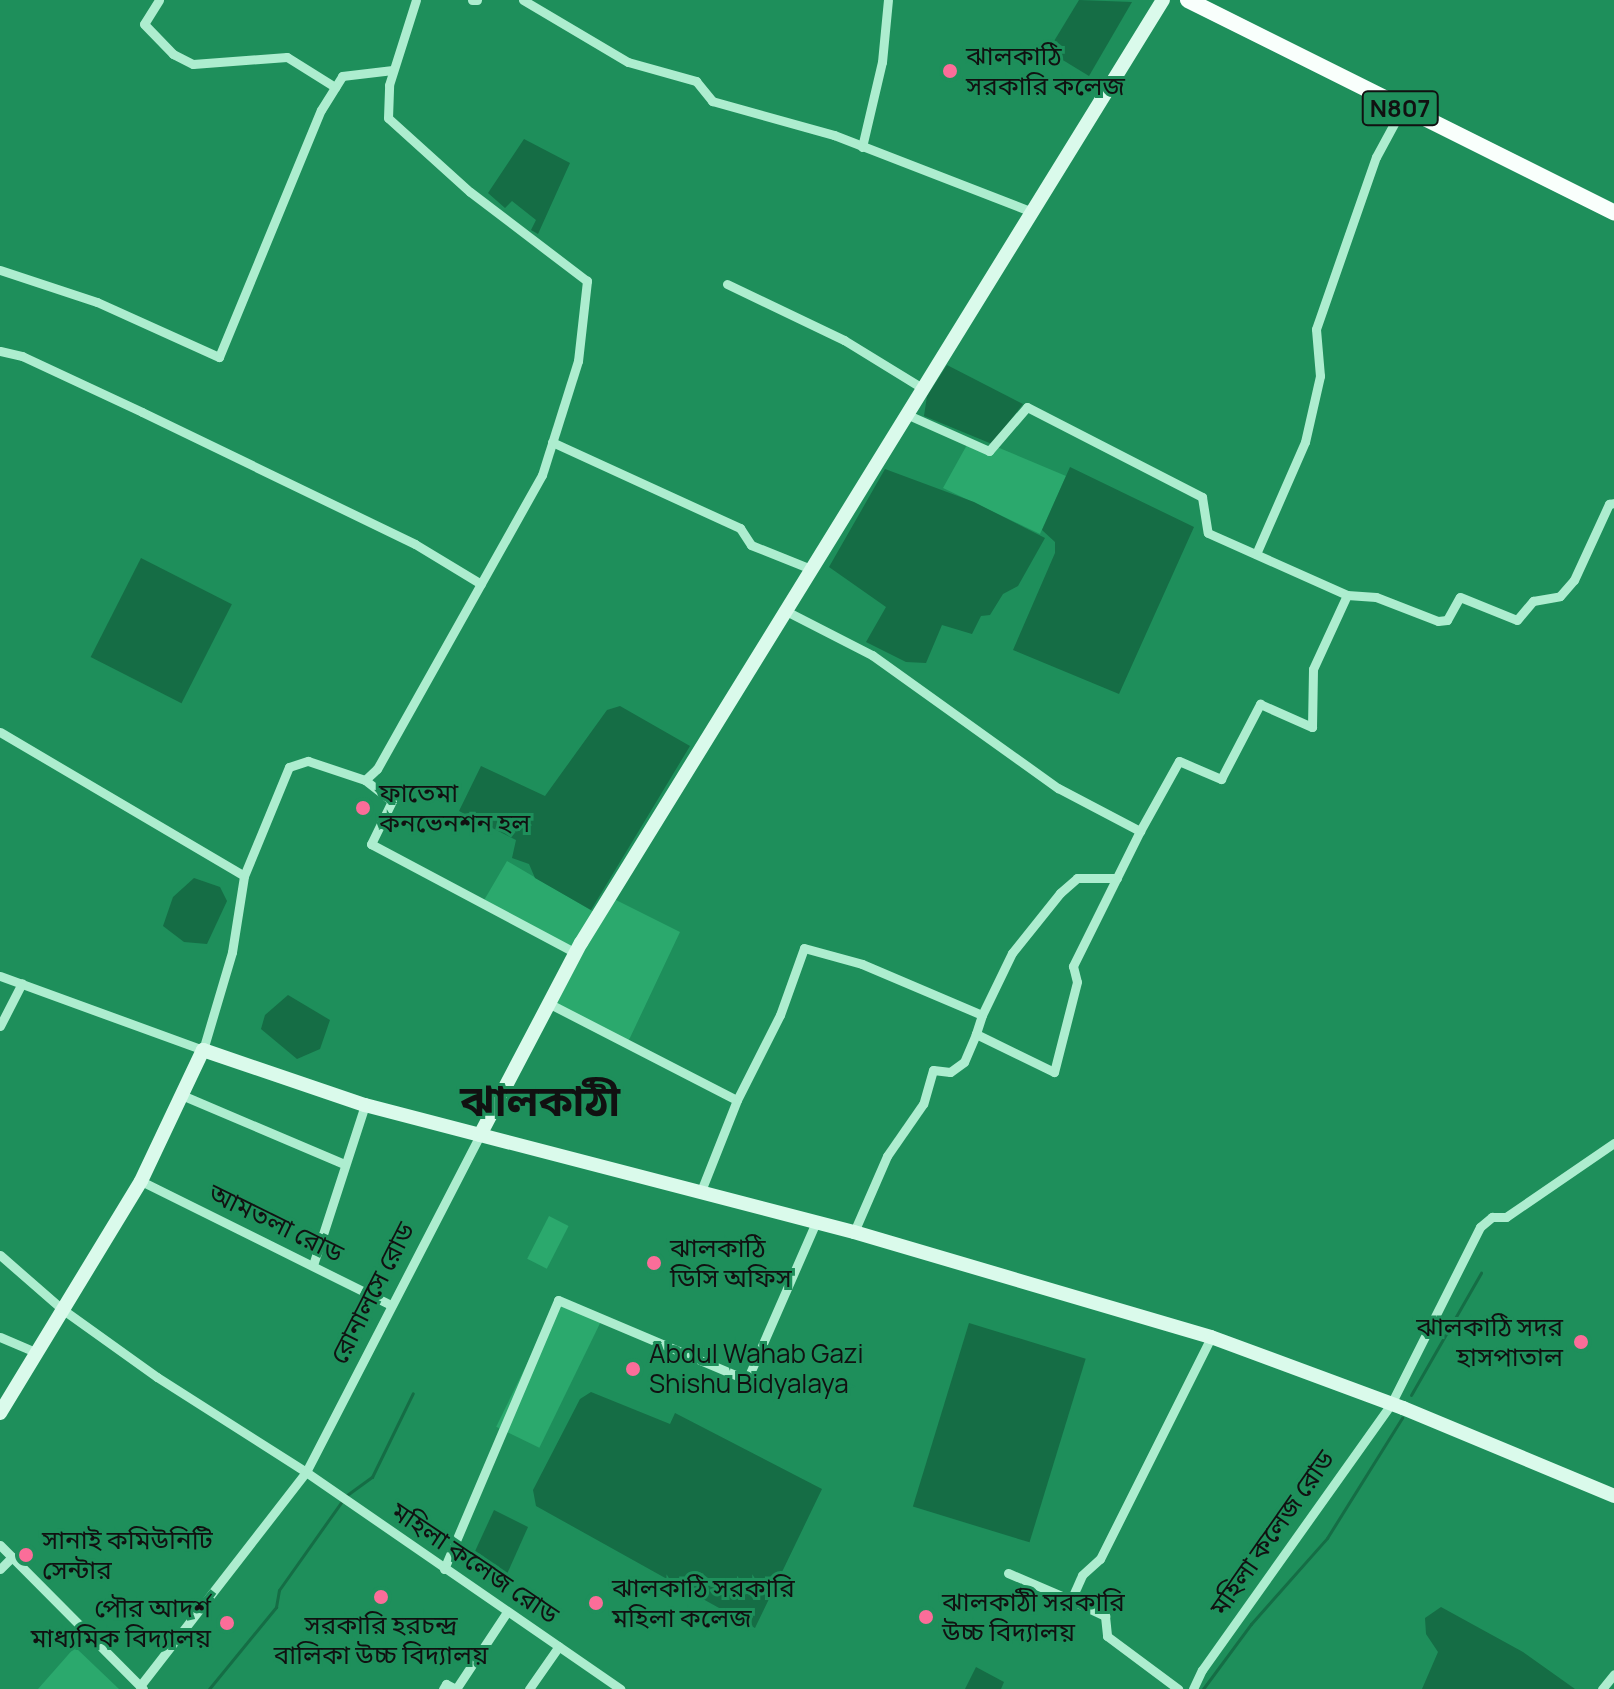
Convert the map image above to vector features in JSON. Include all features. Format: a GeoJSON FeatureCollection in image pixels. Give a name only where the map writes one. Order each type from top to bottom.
{"type":"FeatureCollection","features":[{"type":"Feature","properties":{"kind":"highway","name":"N807"},"geometry":{"type":"LineString","coordinates":[[1188,0],[1614,212]]}},
{"type":"Feature","properties":{"kind":"main road"},"geometry":{"type":"LineString","coordinates":[[480,1135],[576,953],[1030,211],[1163,0]]}},
{"type":"Feature","properties":{"kind":"main road"},"geometry":{"type":"LineString","coordinates":[[0,1413],[141,1181],[184,1096],[203,1050],[365,1105],[854,1232],[1211,1337],[1391,1404],[1614,1496]]}},
{"type":"Feature","properties":{"kind":"street"},"geometry":{"type":"LineString","coordinates":[[159,0],[144,24],[173,54],[193,64],[287,57],[335,87]]}},
{"type":"Feature","properties":{"kind":"street"},"geometry":{"type":"LineString","coordinates":[[365,780],[377,769],[542,475],[578,361],[587,281],[524,237],[388,118],[393,70],[416,0]]}},
{"type":"Feature","properties":{"kind":"street"},"geometry":{"type":"LineString","coordinates":[[523,0],[628,62],[696,81],[712,101],[862,147],[1030,211]]}},
{"type":"Feature","properties":{"kind":"street"},"geometry":{"type":"LineString","coordinates":[[862,147],[882,62],[888,0]]}},
{"type":"Feature","properties":{"kind":"street"},"geometry":{"type":"LineString","coordinates":[[0,270],[97,302],[219,357],[285,192],[335,87],[342,76],[393,70]]}},
{"type":"Feature","properties":{"kind":"street"},"geometry":{"type":"LineString","coordinates":[[1256,554],[1305,442],[1320,376],[1316,329],[1376,157],[1402,109]]}},
{"type":"Feature","properties":{"kind":"street"},"geometry":{"type":"LineString","coordinates":[[727,284],[834,335],[922,388]]}},
{"type":"Feature","properties":{"kind":"street"},"geometry":{"type":"LineString","coordinates":[[0,351],[47,367],[415,544],[481,584]]}},
{"type":"Feature","properties":{"kind":"street"},"geometry":{"type":"LineString","coordinates":[[906,414],[989,451],[1027,407],[1202,497],[1208,533],[1347,595],[1376,597],[1438,621],[1447,620],[1460,597],[1470,597],[1517,620],[1533,601],[1560,596],[1574,580],[1609,504],[1614,503]]}},
{"type":"Feature","properties":{"kind":"street"},"geometry":{"type":"LineString","coordinates":[[552,442],[740,528],[751,545],[811,569]]}},
{"type":"Feature","properties":{"kind":"street"},"geometry":{"type":"LineString","coordinates":[[976,1034],[1054,1072],[1077,982],[1073,966],[1140,831],[1179,761],[1221,779],[1260,704],[1312,727],[1313,669],[1347,595]]}},
{"type":"Feature","properties":{"kind":"street"},"geometry":{"type":"LineString","coordinates":[[786,611],[872,655],[1058,788],[1140,831]]}},
{"type":"Feature","properties":{"kind":"street"},"geometry":{"type":"LineString","coordinates":[[0,732],[244,876]]}},
{"type":"Feature","properties":{"kind":"street"},"geometry":{"type":"LineString","coordinates":[[0,976],[203,1050],[232,952],[244,876],[289,767],[308,761],[365,780],[392,801],[371,844],[576,953]]}},
{"type":"Feature","properties":{"kind":"street"},"geometry":{"type":"LineString","coordinates":[[854,1232],[887,1156],[923,1104],[933,1070],[950,1072],[964,1062],[982,1015],[1012,953],[1060,893],[1077,878],[1117,878]]}},
{"type":"Feature","properties":{"kind":"street"},"geometry":{"type":"LineString","coordinates":[[701,1191],[737,1100],[780,1015],[804,948],[862,964],[982,1015]]}},
{"type":"Feature","properties":{"kind":"street"},"geometry":{"type":"LineString","coordinates":[[0,1026],[22,983]]}},
{"type":"Feature","properties":{"kind":"street"},"geometry":{"type":"LineString","coordinates":[[548,1003],[737,1100]]}},
{"type":"Feature","properties":{"kind":"street"},"geometry":{"type":"LineString","coordinates":[[184,1096],[344,1164]]}},
{"type":"Feature","properties":{"kind":"street"},"geometry":{"type":"LineString","coordinates":[[313,1265],[365,1105]]}},
{"type":"Feature","properties":{"kind":"street","name":"রোনালসে রোড"},"geometry":{"type":"LineString","coordinates":[[141,1688],[306,1472],[480,1135]]}},
{"type":"Feature","properties":{"kind":"street","name":"মহিলা কলেজ রোড"},"geometry":{"type":"LineString","coordinates":[[1193,1689],[1202,1670],[1391,1404],[1480,1227],[1492,1217],[1506,1217],[1614,1143]]}},
{"type":"Feature","properties":{"kind":"street","name":"আমতলা রোড"},"geometry":{"type":"LineString","coordinates":[[141,1181],[391,1305]]}},
{"type":"Feature","properties":{"kind":"street"},"geometry":{"type":"LineString","coordinates":[[444,1569],[558,1300],[747,1380],[815,1224]]}},
{"type":"Feature","properties":{"kind":"street","name":"মহিলা কলেজ রোড"},"geometry":{"type":"LineString","coordinates":[[0,1255],[62,1309],[217,1418],[306,1472],[343,1501],[620,1689]]}},
{"type":"Feature","properties":{"kind":"street"},"geometry":{"type":"LineString","coordinates":[[0,1337],[35,1352]]}},
{"type":"Feature","properties":{"kind":"street"},"geometry":{"type":"LineString","coordinates":[[1071,1600],[1082,1575],[1100,1559],[1211,1337]]}},
{"type":"Feature","properties":{"kind":"street"},"geometry":{"type":"LineString","coordinates":[[0,1545],[141,1688]]}},
{"type":"Feature","properties":{"kind":"street"},"geometry":{"type":"LineString","coordinates":[[0,1569],[12,1557]]}},
{"type":"Feature","properties":{"kind":"street"},"geometry":{"type":"LineString","coordinates":[[1008,1573],[1105,1616],[1107,1636],[1178,1689]]}},
{"type":"Feature","properties":{"kind":"street"},"geometry":{"type":"LineString","coordinates":[[443,1689],[446,1684],[456,1689],[507,1612]]}},
{"type":"Feature","properties":{"kind":"street"},"geometry":{"type":"LineString","coordinates":[[529,1689],[559,1646]]}},
{"type":"Feature","properties":{"kind":"street"},"geometry":{"type":"LineString","coordinates":[[1602,1689],[1614,1674]]}},
{"type":"Feature","properties":{"kind":"shaded area"},"geometry":{"type":"Polygon","coordinates":[[[1079,0],[1132,2],[1089,76],[1048,51],[1079,0]]]}},
{"type":"Feature","properties":{"kind":"shaded area"},"geometry":{"type":"Polygon","coordinates":[[[524,139],[570,163],[538,234],[531,230],[536,220],[512,201],[505,208],[488,193],[524,139]]]}},
{"type":"Feature","properties":{"kind":"shaded area"},"geometry":{"type":"Polygon","coordinates":[[[947,365],[1023,404],[992,444],[924,416],[927,396],[947,365]]]}},
{"type":"Feature","properties":{"kind":"shaded area"},"geometry":{"type":"Polygon","coordinates":[[[968,443],[997,447],[1066,476],[1040,534],[943,488],[968,443]]]}},
{"type":"Feature","properties":{"kind":"shaded area"},"geometry":{"type":"Polygon","coordinates":[[[1070,467],[1194,527],[1119,694],[1013,650],[1055,553],[1055,542],[1042,530],[1070,467]]]}},
{"type":"Feature","properties":{"kind":"shaded area"},"geometry":{"type":"Polygon","coordinates":[[[885,469],[974,502],[1045,538],[1018,586],[1003,594],[990,615],[981,616],[972,634],[942,625],[926,663],[906,662],[866,642],[886,607],[829,567],[885,469]]]}},
{"type":"Feature","properties":{"kind":"shaded area"},"geometry":{"type":"Polygon","coordinates":[[[141,558],[232,604],[181,703],[91,657],[141,558]]]}},
{"type":"Feature","properties":{"kind":"shaded area"},"geometry":{"type":"Polygon","coordinates":[[[620,706],[690,746],[591,910],[535,878],[529,864],[512,858],[516,840],[459,811],[481,766],[545,796],[607,710],[620,706]]]}},
{"type":"Feature","properties":{"kind":"shaded area"},"geometry":{"type":"Polygon","coordinates":[[[507,861],[599,915],[610,897],[680,932],[628,1042],[548,1003],[577,954],[483,902],[507,861]]]}},
{"type":"Feature","properties":{"kind":"shaded area"},"geometry":{"type":"Polygon","coordinates":[[[194,878],[220,887],[227,901],[207,944],[184,942],[163,926],[173,897],[194,878]]]}},
{"type":"Feature","properties":{"kind":"shaded area"},"geometry":{"type":"Polygon","coordinates":[[[288,995],[330,1020],[320,1049],[297,1059],[261,1029],[265,1015],[288,995]]]}},
{"type":"Feature","properties":{"kind":"shaded area"},"geometry":{"type":"Polygon","coordinates":[[[549,1216],[569,1226],[547,1269],[527,1259],[549,1216]]]}},
{"type":"Feature","properties":{"kind":"shaded area"},"geometry":{"type":"Polygon","coordinates":[[[558,1300],[601,1321],[539,1448],[496,1427],[558,1300]]]}},
{"type":"Feature","properties":{"kind":"shaded area"},"geometry":{"type":"Polygon","coordinates":[[[969,1323],[1086,1359],[1030,1542],[913,1507],[969,1323]]]}},
{"type":"Feature","properties":{"kind":"shaded area"},"geometry":{"type":"Polygon","coordinates":[[[591,1392],[670,1424],[675,1413],[822,1489],[755,1628],[536,1506],[533,1490],[580,1399],[591,1392]]]}},
{"type":"Feature","properties":{"kind":"shaded area"},"geometry":{"type":"Polygon","coordinates":[[[494,1510],[528,1527],[503,1583],[471,1560],[494,1510]]]}},
{"type":"Feature","properties":{"kind":"shaded area"},"geometry":{"type":"Polygon","coordinates":[[[1441,1607],[1523,1652],[1575,1689],[1422,1689],[1438,1652],[1426,1634],[1425,1618],[1441,1607]]]}},
{"type":"Feature","properties":{"kind":"shaded area"},"geometry":{"type":"Polygon","coordinates":[[[75,1647],[119,1689],[38,1689],[75,1647]]]}},
{"type":"Feature","properties":{"kind":"shaded area"},"geometry":{"type":"Polygon","coordinates":[[[976,1667],[1004,1682],[1001,1689],[965,1689],[976,1667]]]}},
{"type":"Feature","properties":{"kind":"waterway"},"geometry":{"type":"LineString","coordinates":[[1411,1395],[1481,1273]]}},
{"type":"Feature","properties":{"kind":"waterway"},"geometry":{"type":"LineString","coordinates":[[347,1495],[372,1477],[413,1393]]}},
{"type":"Feature","properties":{"kind":"waterway"},"geometry":{"type":"LineString","coordinates":[[1203,1689],[1251,1624],[1327,1538],[1402,1418]]}},
{"type":"Feature","properties":{"kind":"waterway"},"geometry":{"type":"LineString","coordinates":[[209,1689],[276,1607],[279,1590],[342,1501]]}},
{"type":"Feature","properties":{"kind":"place","name":"ঝালকাঠি সরকারি কলেজ"},"geometry":{"type":"Point","coordinates":[950,71]}},
{"type":"Feature","properties":{"kind":"place","name":"ফাতেমা কনভেনশন হল"},"geometry":{"type":"Point","coordinates":[363,808]}},
{"type":"Feature","properties":{"kind":"place","name":"ঝালকাঠি ডিসি অফিস"},"geometry":{"type":"Point","coordinates":[654,1263]}},
{"type":"Feature","properties":{"kind":"place","name":"ঝালকাঠি সদর হাসপাতাল"},"geometry":{"type":"Point","coordinates":[1581,1342]}},
{"type":"Feature","properties":{"kind":"place","name":"Abdul Wahab Gazi Shishu Bidyalaya"},"geometry":{"type":"Point","coordinates":[633,1369]}},
{"type":"Feature","properties":{"kind":"place","name":"সানাই কমিউনিটি সেন্টার"},"geometry":{"type":"Point","coordinates":[26,1555]}},
{"type":"Feature","properties":{"kind":"place","name":"সরকারি হরচন্দ্র বালিকা উচ্চ বিদ্যালয়"},"geometry":{"type":"Point","coordinates":[381,1597]}},
{"type":"Feature","properties":{"kind":"place","name":"ঝালকাঠি সরকারি মহিলা কলেজ"},"geometry":{"type":"Point","coordinates":[596,1603]}},
{"type":"Feature","properties":{"kind":"place","name":"ঝালকাঠী সরকারি উচ্চ বিদ্যালয়"},"geometry":{"type":"Point","coordinates":[926,1617]}},
{"type":"Feature","properties":{"kind":"place","name":"পৌর আদর্শ মাধ্যমিক বিদ্যালয়"},"geometry":{"type":"Point","coordinates":[227,1623]}},
{"type":"Feature","properties":{"kind":"district","name":"ঝালকাঠী"},"geometry":{"type":"Point","coordinates":[540,1100]}}]}
